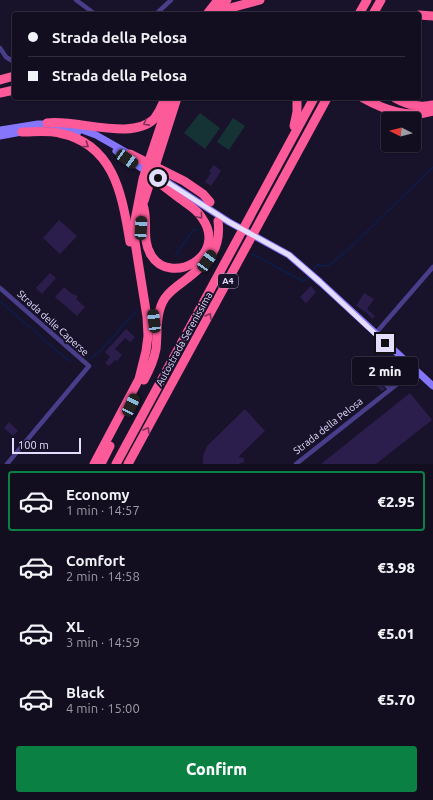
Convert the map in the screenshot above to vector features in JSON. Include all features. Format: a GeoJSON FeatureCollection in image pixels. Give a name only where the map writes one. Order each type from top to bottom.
{"type":"FeatureCollection","features":[{"type":"Feature","properties":{"kind":"highway"},"geometry":{"type":"LineString","coordinates":[[217,7],[227,0]]}},
{"type":"Feature","properties":{"kind":"highway"},"geometry":{"type":"LineString","coordinates":[[217,7],[260,0]]}},
{"type":"Feature","properties":{"kind":"highway"},"geometry":{"type":"LineString","coordinates":[[360,12],[367,0]]}},
{"type":"Feature","properties":{"kind":"highway"},"geometry":{"type":"LineString","coordinates":[[374,12],[380,0]]}},
{"type":"Feature","properties":{"kind":"highway"},"geometry":{"type":"LineString","coordinates":[[421,15],[433,16]]}},
{"type":"Feature","properties":{"kind":"highway"},"geometry":{"type":"LineString","coordinates":[[0,80],[12,77]]}},
{"type":"Feature","properties":{"kind":"highway"},"geometry":{"type":"LineString","coordinates":[[0,93],[12,90]]}},
{"type":"Feature","properties":{"kind":"highway"},"geometry":{"type":"LineString","coordinates":[[48,123],[65,122],[115,128],[136,128],[153,120],[165,100]]}},
{"type":"Feature","properties":{"kind":"highway"},"geometry":{"type":"LineString","coordinates":[[94,464],[139,379],[146,351],[148,336],[146,302],[135,242],[135,220],[169,100]]}},
{"type":"Feature","properties":{"kind":"highway"},"geometry":{"type":"LineString","coordinates":[[144,380],[152,350],[154,321],[142,249],[141,228],[143,193],[176,100]]}},
{"type":"Feature","properties":{"kind":"highway"},"geometry":{"type":"LineString","coordinates":[[231,250],[294,125],[297,112],[297,100]]}},
{"type":"Feature","properties":{"kind":"highway","name":"Autostrada Serenissima"},"geometry":{"type":"LineString","coordinates":[[116,464],[313,100]]}},
{"type":"Feature","properties":{"kind":"highway","name":"Autostrada Serenissima"},"geometry":{"type":"LineString","coordinates":[[128,464],[327,100]]}},
{"type":"Feature","properties":{"kind":"highway"},"geometry":{"type":"LineString","coordinates":[[256,229],[330,100]]}},
{"type":"Feature","properties":{"kind":"highway"},"geometry":{"type":"LineString","coordinates":[[367,100],[398,113],[418,114],[433,111]]}},
{"type":"Feature","properties":{"kind":"highway"},"geometry":{"type":"LineString","coordinates":[[400,100],[412,105],[433,105]]}},
{"type":"Feature","properties":{"kind":"highway"},"geometry":{"type":"LineString","coordinates":[[22,132],[51,131],[73,137],[84,142],[97,152],[106,162],[118,184],[122,197],[136,272],[146,302]]}},
{"type":"Feature","properties":{"kind":"highway"},"geometry":{"type":"LineString","coordinates":[[130,154],[189,184],[203,194],[210,202]]}},
{"type":"Feature","properties":{"kind":"highway"},"geometry":{"type":"LineString","coordinates":[[143,205],[147,246],[151,256],[164,266],[177,268],[188,266],[197,261],[207,248],[209,231],[206,224],[198,212],[148,173]]}},
{"type":"Feature","properties":{"kind":"highway"},"geometry":{"type":"LineString","coordinates":[[101,464],[149,372],[154,355],[161,305],[172,290],[200,268],[212,254],[218,240],[218,221]]}},
{"type":"Feature","properties":{"kind":"street"},"geometry":{"type":"LineString","coordinates":[[76,0],[92,12]]}},
{"type":"Feature","properties":{"kind":"street"},"geometry":{"type":"LineString","coordinates":[[158,12],[171,0]]}},
{"type":"Feature","properties":{"kind":"street"},"geometry":{"type":"LineString","coordinates":[[0,48],[6,57],[12,61]]}},
{"type":"Feature","properties":{"kind":"street"},"geometry":{"type":"LineString","coordinates":[[0,130],[48,123],[69,126],[90,132],[130,154],[170,184],[229,222],[289,255],[433,386]]}},
{"type":"Feature","properties":{"kind":"street"},"geometry":{"type":"LineString","coordinates":[[0,136],[43,128],[58,128],[79,132],[98,140],[148,173],[170,184]]}},
{"type":"Feature","properties":{"kind":"street"},"geometry":{"type":"LineString","coordinates":[[375,334],[433,267]]}},
{"type":"Feature","properties":{"kind":"street","name":"Strada delle Caperse"},"geometry":{"type":"LineString","coordinates":[[0,288],[89,366],[7,464]]}},
{"type":"Feature","properties":{"kind":"street","name":"Strada della Pelosa"},"geometry":{"type":"LineString","coordinates":[[296,464],[415,370]]}},
{"type":"Feature","properties":{"kind":"street"},"geometry":{"type":"LineString","coordinates":[[377,375],[390,389]]}},
{"type":"Feature","properties":{"kind":"green space"},"geometry":{"type":"Polygon","coordinates":[[[200,113],[220,128],[205,149],[184,133],[200,113]]]}},
{"type":"Feature","properties":{"kind":"green space"},"geometry":{"type":"Polygon","coordinates":[[[233,118],[245,126],[229,150],[217,142],[233,118]]]}},
{"type":"Feature","properties":{"kind":"building"},"geometry":{"type":"Polygon","coordinates":[[[214,165],[221,171],[211,186],[205,182],[211,173],[209,171],[214,165]]]}},
{"type":"Feature","properties":{"kind":"building"},"geometry":{"type":"Polygon","coordinates":[[[59,220],[77,236],[60,254],[43,238],[59,220]]]}},
{"type":"Feature","properties":{"kind":"building"},"geometry":{"type":"Polygon","coordinates":[[[50,273],[56,278],[42,294],[36,288],[50,273]]]}},
{"type":"Feature","properties":{"kind":"building"},"geometry":{"type":"Polygon","coordinates":[[[311,286],[316,292],[306,303],[300,297],[311,286]]]}},
{"type":"Feature","properties":{"kind":"building"},"geometry":{"type":"Polygon","coordinates":[[[64,287],[73,295],[74,294],[78,297],[76,299],[85,307],[77,316],[55,297],[64,287]]]}},
{"type":"Feature","properties":{"kind":"building"},"geometry":{"type":"Polygon","coordinates":[[[364,293],[374,299],[367,309],[375,316],[372,319],[367,313],[356,306],[364,293]]]}},
{"type":"Feature","properties":{"kind":"building"},"geometry":{"type":"Polygon","coordinates":[[[126,329],[135,337],[130,342],[125,338],[115,349],[122,355],[117,361],[115,360],[109,366],[105,363],[110,357],[105,352],[126,329]]]}},
{"type":"Feature","properties":{"kind":"building"},"geometry":{"type":"Polygon","coordinates":[[[379,355],[385,360],[373,374],[385,389],[382,391],[368,378],[371,375],[365,370],[379,355]]]}},
{"type":"Feature","properties":{"kind":"building"},"geometry":{"type":"Polygon","coordinates":[[[410,393],[432,420],[376,464],[321,464],[410,393]]]}},
{"type":"Feature","properties":{"kind":"building"},"geometry":{"type":"Polygon","coordinates":[[[245,409],[265,431],[238,457],[244,458],[244,462],[238,464],[203,464],[203,456],[207,446],[245,409]]]}},
{"type":"Feature","properties":{"kind":"building"},"geometry":{"type":"Polygon","coordinates":[[[9,422],[18,431],[13,436],[4,428],[9,422]]]}},
{"type":"Feature","properties":{"kind":"waterway"},"geometry":{"type":"LineString","coordinates":[[312,271],[317,265],[328,266],[349,249],[433,167]]}},
{"type":"Feature","properties":{"kind":"waterway"},"geometry":{"type":"LineString","coordinates":[[175,256],[193,230],[198,229]]}},
{"type":"Feature","properties":{"kind":"waterway"},"geometry":{"type":"LineString","coordinates":[[252,254],[303,281],[309,276]]}},
{"type":"Feature","properties":{"kind":"waterway"},"geometry":{"type":"LineString","coordinates":[[0,301],[64,357],[71,361]]}},
{"type":"Feature","properties":{"kind":"waterway"},"geometry":{"type":"LineString","coordinates":[[90,359],[101,350],[137,310]]}},
{"type":"Feature","properties":{"kind":"route"},"geometry":{"type":"LineString","coordinates":[[158,178],[170,184],[229,222],[289,255],[385,343]]}}]}
